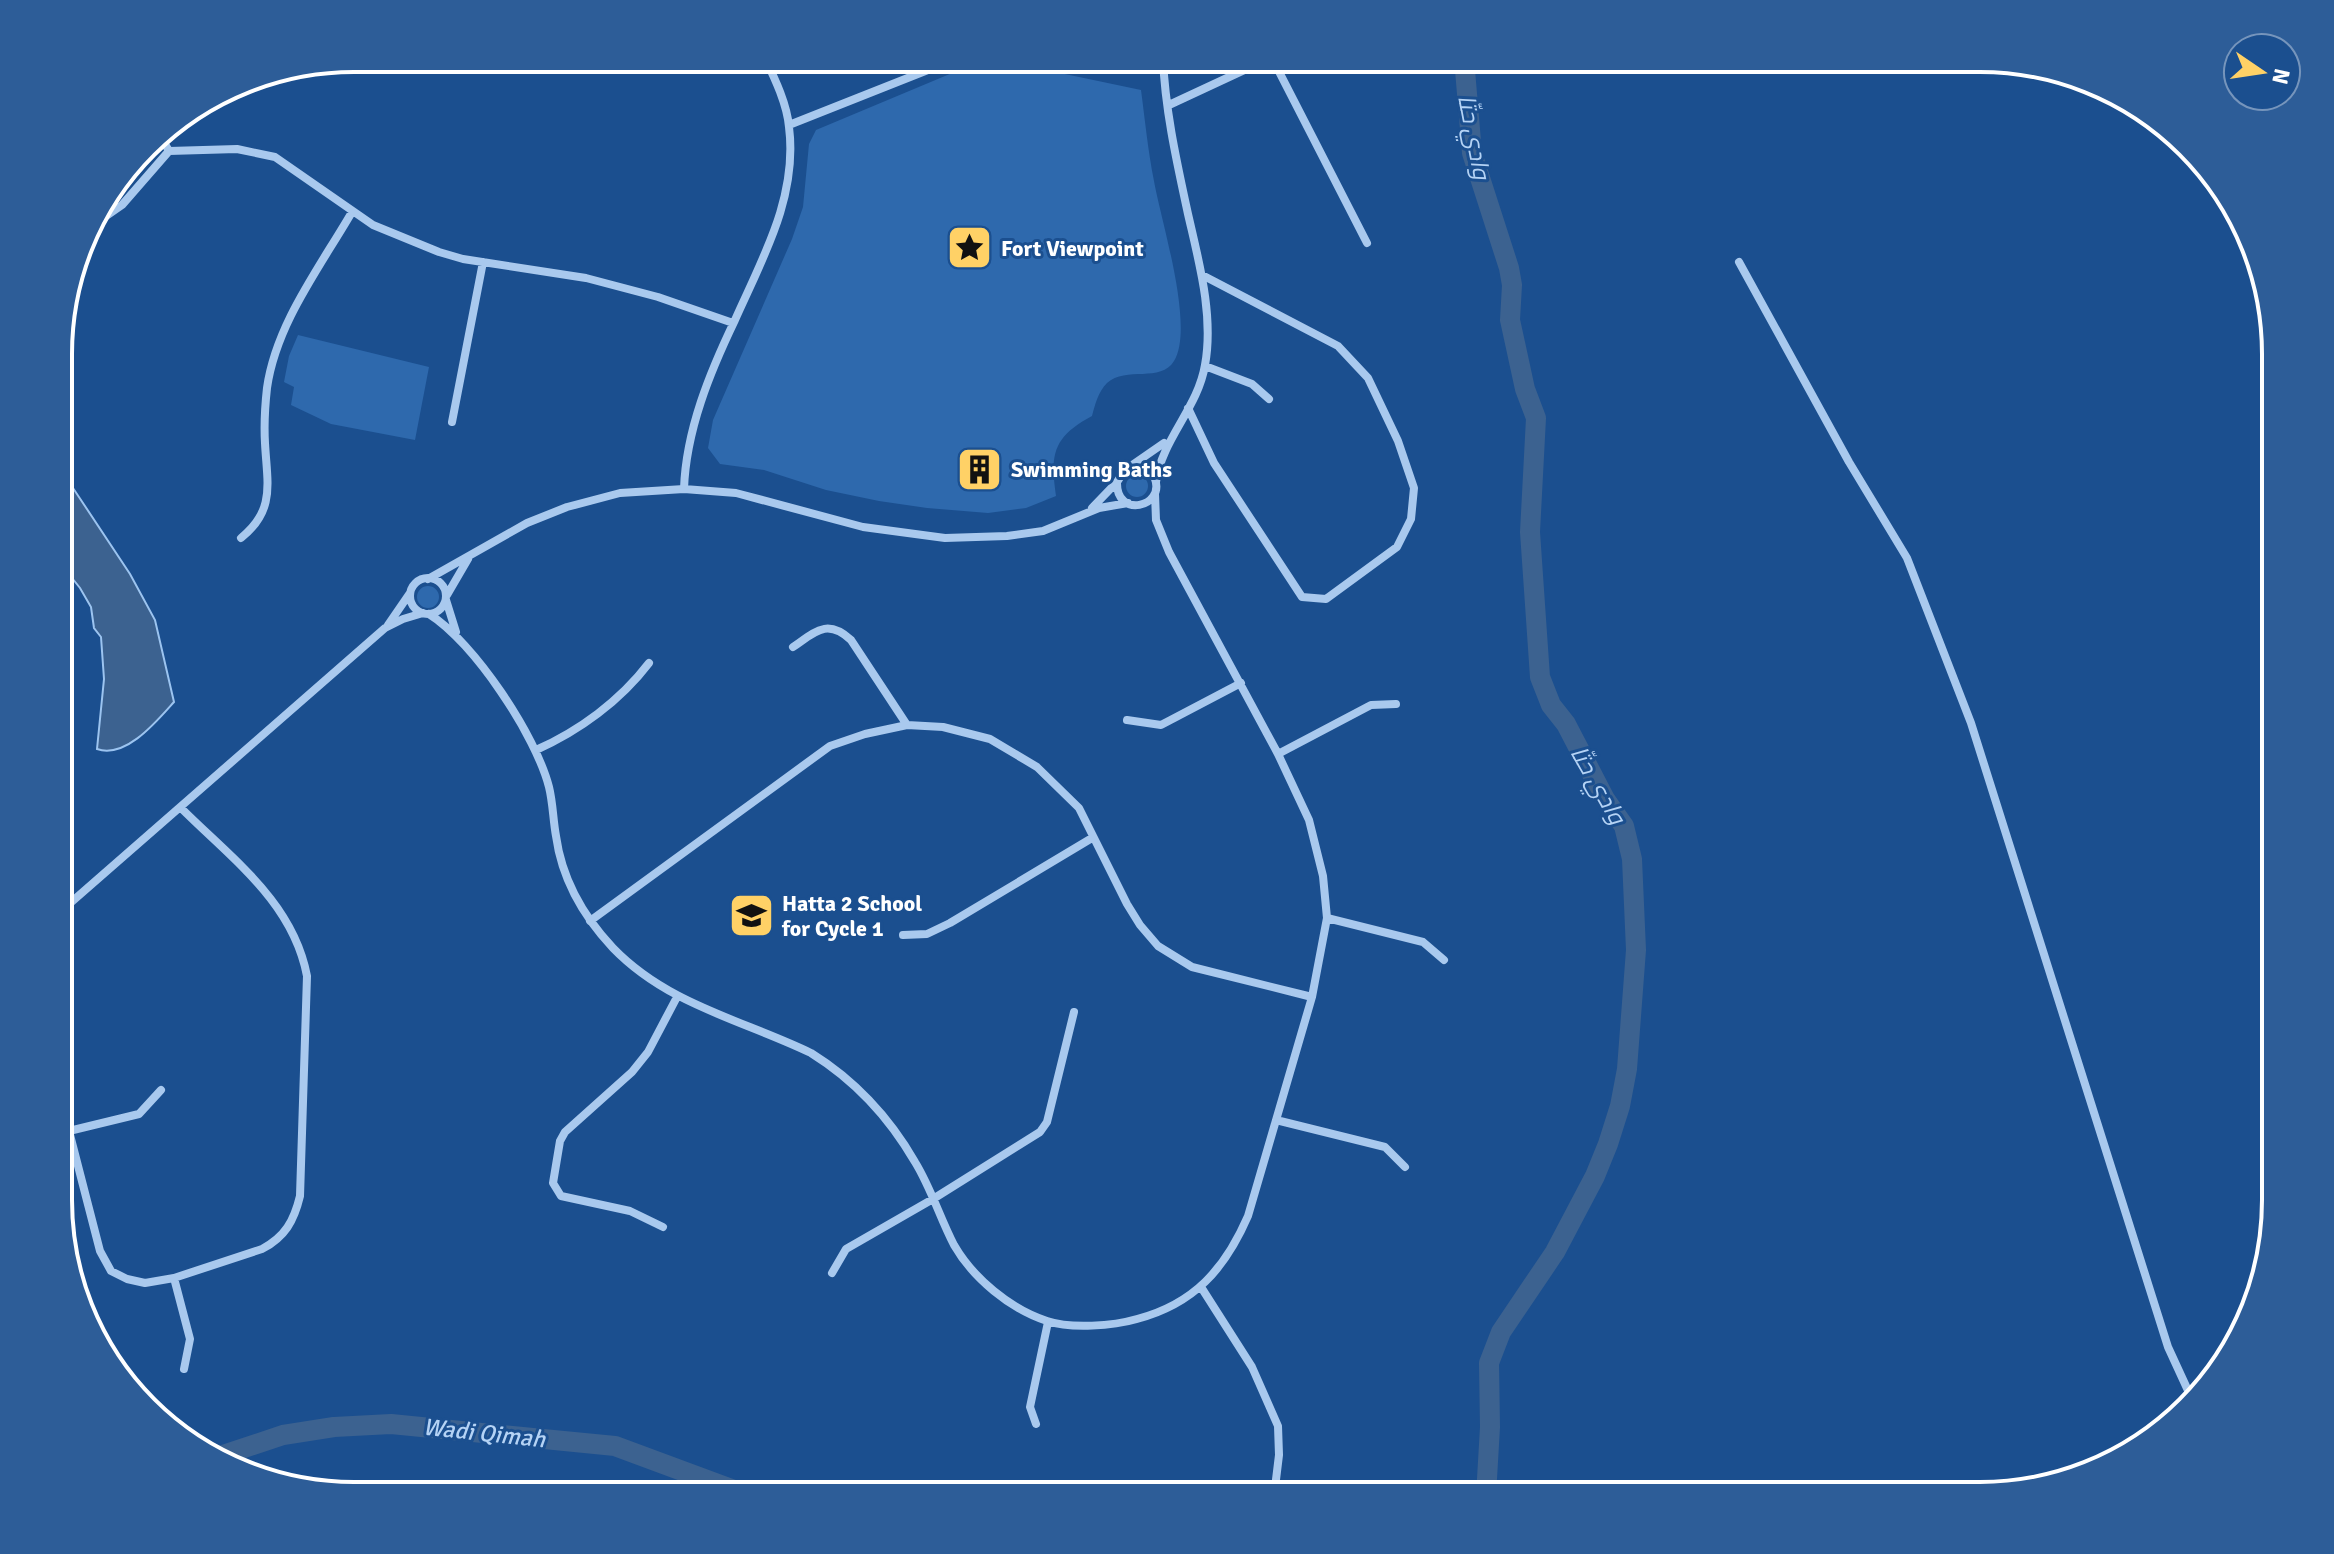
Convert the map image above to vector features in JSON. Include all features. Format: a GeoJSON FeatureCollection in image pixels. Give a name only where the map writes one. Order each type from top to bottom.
{"type":"FeatureCollection","features":[{"type":"Feature","properties":{"kind":"street"},"geometry":{"type":"LineString","coordinates":[[411,592],[413,605],[458,637],[504,697],[536,750],[549,788],[556,840],[566,879],[590,921],[614,949],[677,997],[785,1040],[832,1066],[864,1093],[888,1121],[916,1163],[955,1246],[975,1273],[996,1293],[1048,1322],[1119,1325],[1157,1314],[1201,1287],[1220,1268],[1235,1246],[1248,1216],[1312,997],[1327,918],[1323,876],[1309,820],[1241,683],[1169,552],[1156,520],[1155,494],[1160,461],[1188,408],[1205,366],[1207,322],[1202,275],[1179,171],[1165,72]]}},
{"type":"Feature","properties":{"kind":"street"},"geometry":{"type":"LineString","coordinates":[[1169,105],[1240,72]]}},
{"type":"Feature","properties":{"kind":"street"},"geometry":{"type":"LineString","coordinates":[[1278,72],[1367,243]]}},
{"type":"Feature","properties":{"kind":"street"},"geometry":{"type":"LineString","coordinates":[[684,489],[690,438],[733,323],[785,202],[790,156],[789,125],[772,73]]}},
{"type":"Feature","properties":{"kind":"street"},"geometry":{"type":"LineString","coordinates":[[789,125],[921,73]]}},
{"type":"Feature","properties":{"kind":"street"},"geometry":{"type":"LineString","coordinates":[[165,145],[169,151]]}},
{"type":"Feature","properties":{"kind":"street"},"geometry":{"type":"LineString","coordinates":[[110,214],[122,205],[169,151],[237,149],[275,157],[373,225],[439,252],[586,278],[658,297],[733,323]]}},
{"type":"Feature","properties":{"kind":"street"},"geometry":{"type":"LineString","coordinates":[[241,538],[258,525],[269,487],[265,440],[267,387],[274,361],[292,315],[352,212]]}},
{"type":"Feature","properties":{"kind":"street"},"geometry":{"type":"LineString","coordinates":[[452,422],[483,262]]}},
{"type":"Feature","properties":{"kind":"street"},"geometry":{"type":"LineString","coordinates":[[1739,262],[1849,462],[1907,558],[1971,723],[2168,1347],[2188,1390]]}},
{"type":"Feature","properties":{"kind":"street"},"geometry":{"type":"LineString","coordinates":[[1188,408],[1214,463],[1302,597],[1326,599],[1397,547],[1411,519],[1414,488],[1398,441],[1368,378],[1338,346],[1202,275]]}},
{"type":"Feature","properties":{"kind":"street"},"geometry":{"type":"LineString","coordinates":[[1205,366],[1252,384],[1269,399]]}},
{"type":"Feature","properties":{"kind":"street"},"geometry":{"type":"LineString","coordinates":[[1089,512],[1125,470],[1170,438]]}},
{"type":"Feature","properties":{"kind":"street"},"geometry":{"type":"LineString","coordinates":[[1130,467],[1137,466],[1149,471],[1156,482]]}},
{"type":"Feature","properties":{"kind":"street"},"geometry":{"type":"LineString","coordinates":[[1117,482],[1119,494],[1156,520]]}},
{"type":"Feature","properties":{"kind":"street"},"geometry":{"type":"LineString","coordinates":[[72,902],[385,628],[420,580],[428,579],[527,523],[567,507],[620,493],[684,489],[736,493],[863,527],[945,538],[1007,536],[1043,531],[1114,504],[1146,503],[1155,494]]}},
{"type":"Feature","properties":{"kind":"street"},"geometry":{"type":"LineString","coordinates":[[385,628],[403,619],[440,610],[456,575],[471,555]]}},
{"type":"Feature","properties":{"kind":"street"},"geometry":{"type":"LineString","coordinates":[[428,579],[441,584],[458,637]]}},
{"type":"Feature","properties":{"kind":"street"},"geometry":{"type":"LineString","coordinates":[[793,647],[820,629],[829,628],[843,633],[851,640],[907,725]]}},
{"type":"Feature","properties":{"kind":"street"},"geometry":{"type":"LineString","coordinates":[[536,750],[570,735],[634,683],[649,663]]}},
{"type":"Feature","properties":{"kind":"street"},"geometry":{"type":"LineString","coordinates":[[1127,720],[1161,725],[1241,683]]}},
{"type":"Feature","properties":{"kind":"street"},"geometry":{"type":"LineString","coordinates":[[1278,754],[1371,705],[1396,704]]}},
{"type":"Feature","properties":{"kind":"street"},"geometry":{"type":"LineString","coordinates":[[590,921],[830,746],[907,725],[943,727],[990,739],[1037,767],[1079,808],[1140,925],[1171,956],[1192,967],[1312,997]]}},
{"type":"Feature","properties":{"kind":"street"},"geometry":{"type":"LineString","coordinates":[[72,1142],[104,1262],[111,1271],[127,1279],[145,1283],[174,1278],[262,1249],[275,1242],[293,1222],[300,1196],[307,976],[303,951],[279,907],[181,808]]}},
{"type":"Feature","properties":{"kind":"street"},"geometry":{"type":"LineString","coordinates":[[903,935],[927,934],[950,923],[1092,838]]}},
{"type":"Feature","properties":{"kind":"street"},"geometry":{"type":"LineString","coordinates":[[1327,918],[1426,943],[1444,960]]}},
{"type":"Feature","properties":{"kind":"street"},"geometry":{"type":"LineString","coordinates":[[663,1227],[630,1211],[569,1199],[556,1190],[553,1183],[560,1141],[565,1132],[632,1072],[648,1052],[677,997]]}},
{"type":"Feature","properties":{"kind":"street"},"geometry":{"type":"LineString","coordinates":[[832,1273],[846,1249],[1040,1132],[1047,1122],[1074,1012]]}},
{"type":"Feature","properties":{"kind":"street"},"geometry":{"type":"LineString","coordinates":[[72,1130],[139,1114],[161,1090]]}},
{"type":"Feature","properties":{"kind":"street"},"geometry":{"type":"LineString","coordinates":[[1276,1120],[1385,1147],[1405,1167]]}},
{"type":"Feature","properties":{"kind":"street"},"geometry":{"type":"LineString","coordinates":[[174,1278],[190,1339],[184,1369]]}},
{"type":"Feature","properties":{"kind":"street"},"geometry":{"type":"LineString","coordinates":[[1201,1287],[1252,1367],[1278,1426],[1276,1481]]}},
{"type":"Feature","properties":{"kind":"street"},"geometry":{"type":"LineString","coordinates":[[1036,1424],[1030,1407],[1048,1322]]}},
{"type":"Feature","properties":{"kind":"shaded area"},"geometry":{"type":"Polygon","coordinates":[[[953,73],[1058,73],[1141,90],[1152,170],[1179,300],[1179,345],[1168,368],[1152,373],[1124,375],[1107,383],[1099,394],[1092,416],[1069,431],[1057,448],[1054,458],[1056,496],[1026,508],[988,513],[927,508],[826,490],[764,470],[720,464],[708,448],[713,420],[803,207],[809,144],[816,130],[953,73]]]}},
{"type":"Feature","properties":{"kind":"shaded area"},"geometry":{"type":"Polygon","coordinates":[[[298,335],[429,367],[415,440],[331,424],[291,405],[294,387],[284,382],[289,356],[298,335]]]}},
{"type":"Feature","properties":{"kind":"shaded area"},"geometry":{"type":"Polygon","coordinates":[[[1137,475],[1145,478],[1148,486],[1145,494],[1137,497],[1129,494],[1126,486],[1129,478],[1137,475]]]}},
{"type":"Feature","properties":{"kind":"shaded area"},"geometry":{"type":"Polygon","coordinates":[[[72,487],[130,574],[155,620],[174,702],[140,736],[119,749],[97,749],[104,679],[101,637],[94,628],[91,607],[72,578],[72,487]]]}},
{"type":"Feature","properties":{"kind":"shaded area"},"geometry":{"type":"Polygon","coordinates":[[[428,586],[439,597],[428,608],[417,597],[428,586]]]}},
{"type":"Feature","properties":{"kind":"waterway","name":"وادي حتّا"},"geometry":{"type":"LineString","coordinates":[[1465,72],[1472,153],[1509,268],[1512,285],[1510,320],[1525,389],[1536,418],[1530,532],[1540,677],[1551,705],[1566,724],[1605,799],[1624,826],[1632,859],[1636,950],[1627,1069],[1608,1144],[1595,1176],[1555,1252],[1501,1332],[1489,1363],[1487,1481]]}},
{"type":"Feature","properties":{"kind":"waterway","name":"Wadi Qimah"},"geometry":{"type":"LineString","coordinates":[[229,1453],[283,1435],[334,1427],[391,1424],[615,1446],[712,1482]]}},
{"type":"Feature","properties":{"kind":"place","name":"Fort Viewpoint"},"geometry":{"type":"Point","coordinates":[970,248]}},
{"type":"Feature","properties":{"kind":"place","name":"Swimming Baths"},"geometry":{"type":"Point","coordinates":[980,469]}},
{"type":"Feature","properties":{"kind":"place","name":"Hatta 2 School for Cycle 1"},"geometry":{"type":"Point","coordinates":[751,916]}}]}
